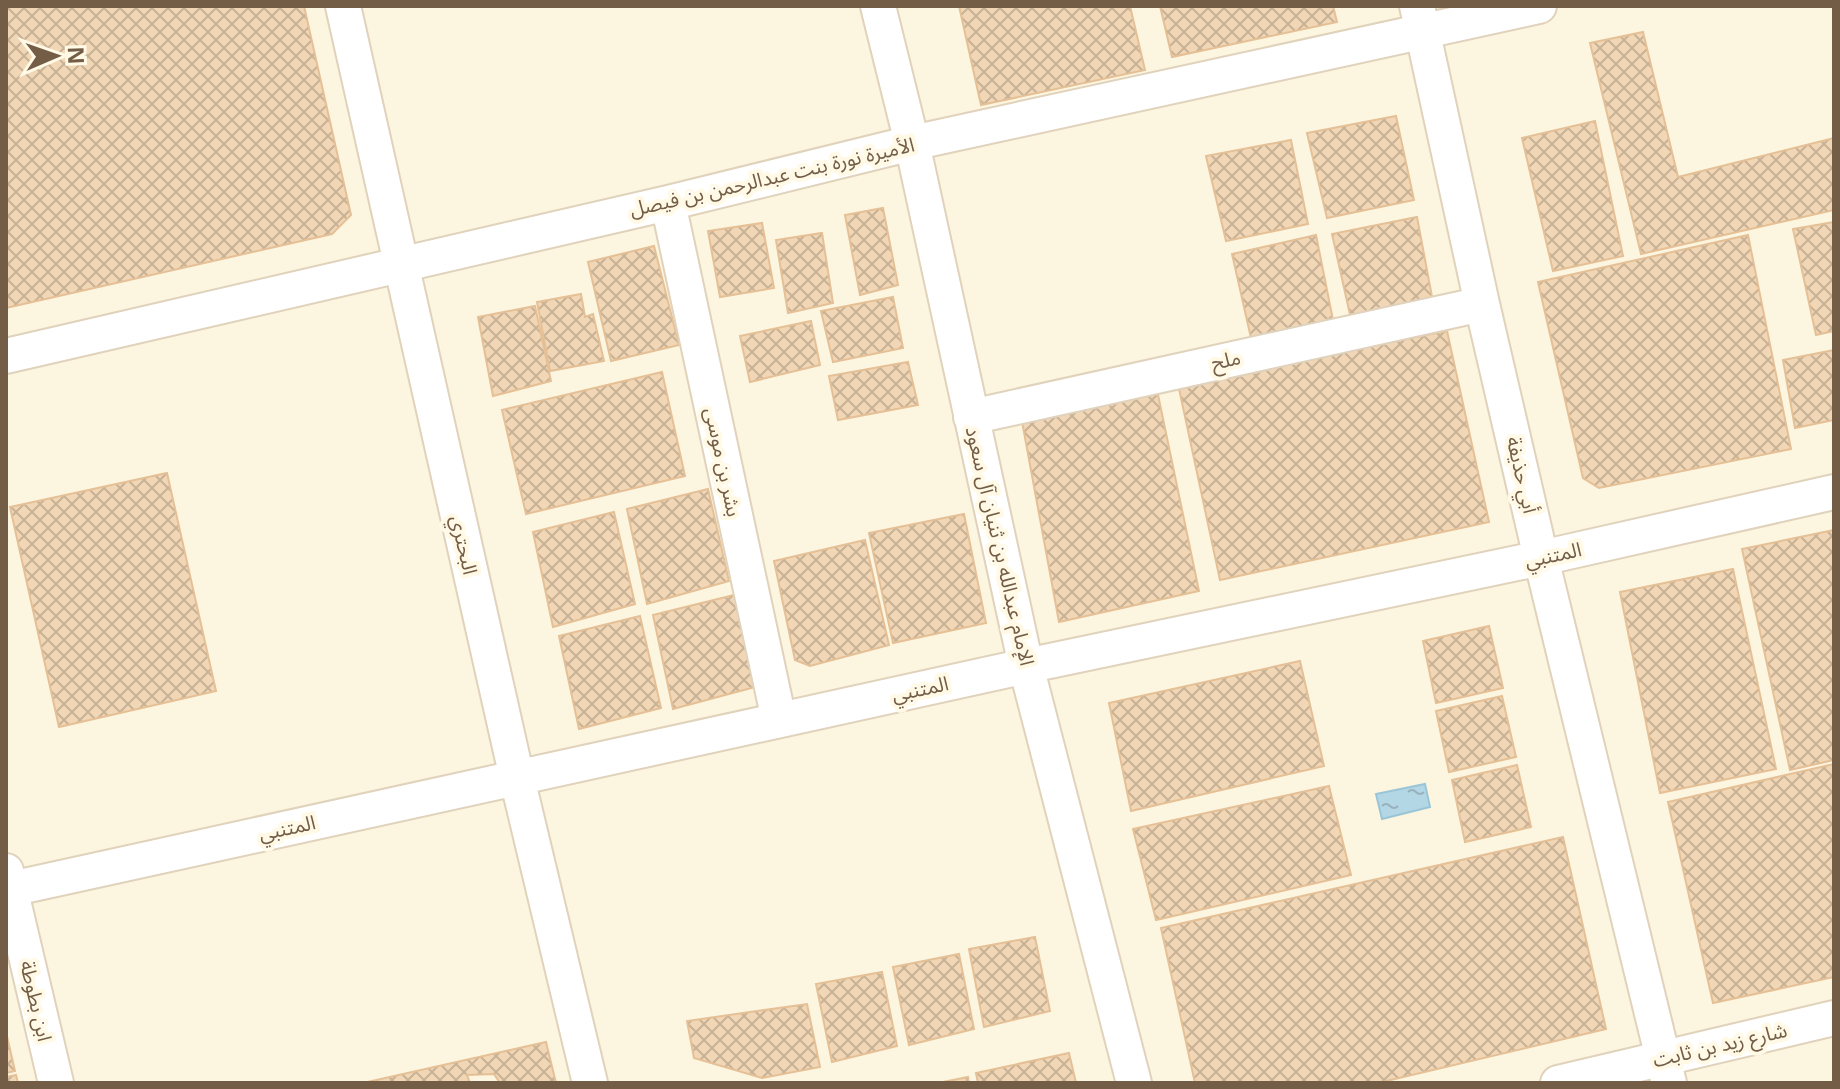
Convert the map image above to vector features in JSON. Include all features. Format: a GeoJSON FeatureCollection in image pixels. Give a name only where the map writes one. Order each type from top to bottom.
{"type":"FeatureCollection","features":[{"type":"Feature","properties":{"kind":"street","name":"البحتري"},"geometry":{"type":"LineString","coordinates":[[343,6],[517,778],[590,1083]]}},
{"type":"Feature","properties":{"kind":"street","name":"الإمام عبدالله بن ثنيان آل سعود"},"geometry":{"type":"LineString","coordinates":[[878,6],[912,143],[1026,666],[1134,1083]]}},
{"type":"Feature","properties":{"kind":"street","name":"الأميرة نورة بنت عبدالرحمن بن فيصل"},"geometry":{"type":"LineString","coordinates":[[6,356],[668,203],[1419,18],[1539,6]]}},
{"type":"Feature","properties":{"kind":"street","name":"أبي حذيفة"},"geometry":{"type":"LineString","coordinates":[[1419,18],[1541,558],[1666,1071]]}},
{"type":"Feature","properties":{"kind":"street","name":"بشر بن موسى"},"geometry":{"type":"LineString","coordinates":[[668,203],[779,720]]}},
{"type":"Feature","properties":{"kind":"street","name":"ملح"},"geometry":{"type":"LineString","coordinates":[[971,417],[1482,304]]}},
{"type":"Feature","properties":{"kind":"street","name":"المتنبي"},"geometry":{"type":"LineString","coordinates":[[7,883],[517,778],[1834,492]]}},
{"type":"Feature","properties":{"kind":"street","name":"ابن بطوطة"},"geometry":{"type":"LineString","coordinates":[[7,883],[56,1083]]}},
{"type":"Feature","properties":{"kind":"street","name":"شارع زيد بن ثابت"},"geometry":{"type":"LineString","coordinates":[[1562,1083],[1666,1071],[1834,1018]]}},
{"type":"Feature","properties":{"kind":"water"},"geometry":{"type":"Polygon","coordinates":[[[1425,784],[1430,807],[1382,819],[1376,794],[1425,784]]]}},
{"type":"Feature","properties":{"kind":"building"},"geometry":{"type":"Polygon","coordinates":[[[6,6],[304,6],[351,215],[332,234],[6,308],[6,6]]]}},
{"type":"Feature","properties":{"kind":"building"},"geometry":{"type":"Polygon","coordinates":[[[959,6],[1130,6],[1145,70],[981,105],[959,6]]]}},
{"type":"Feature","properties":{"kind":"building"},"geometry":{"type":"Polygon","coordinates":[[[1160,6],[1333,6],[1337,22],[1172,57],[1160,6]]]}},
{"type":"Feature","properties":{"kind":"building"},"geometry":{"type":"Polygon","coordinates":[[[1643,32],[1678,177],[1834,138],[1834,210],[1641,254],[1590,43],[1643,32]]]}},
{"type":"Feature","properties":{"kind":"building"},"geometry":{"type":"Polygon","coordinates":[[[1396,116],[1414,200],[1327,218],[1307,133],[1396,116]]]}},
{"type":"Feature","properties":{"kind":"building"},"geometry":{"type":"Polygon","coordinates":[[[1595,121],[1623,256],[1553,271],[1522,138],[1595,121]]]}},
{"type":"Feature","properties":{"kind":"building"},"geometry":{"type":"Polygon","coordinates":[[[1291,140],[1308,224],[1226,241],[1206,156],[1291,140]]]}},
{"type":"Feature","properties":{"kind":"building"},"geometry":{"type":"Polygon","coordinates":[[[883,208],[898,285],[860,295],[845,215],[883,208]]]}},
{"type":"Feature","properties":{"kind":"building"},"geometry":{"type":"Polygon","coordinates":[[[1417,217],[1433,302],[1351,319],[1332,234],[1417,217]]]}},
{"type":"Feature","properties":{"kind":"building"},"geometry":{"type":"Polygon","coordinates":[[[1834,222],[1834,331],[1816,335],[1793,229],[1834,222]]]}},
{"type":"Feature","properties":{"kind":"building"},"geometry":{"type":"Polygon","coordinates":[[[762,223],[774,288],[720,297],[708,231],[762,223]]]}},
{"type":"Feature","properties":{"kind":"building"},"geometry":{"type":"Polygon","coordinates":[[[822,233],[833,303],[788,313],[776,240],[822,233]]]}},
{"type":"Feature","properties":{"kind":"building"},"geometry":{"type":"Polygon","coordinates":[[[1316,235],[1333,320],[1251,338],[1232,254],[1316,235]]]}},
{"type":"Feature","properties":{"kind":"building"},"geometry":{"type":"Polygon","coordinates":[[[1748,235],[1791,449],[1599,488],[1583,478],[1538,282],[1748,235]]]}},
{"type":"Feature","properties":{"kind":"building"},"geometry":{"type":"Polygon","coordinates":[[[654,246],[679,345],[611,361],[588,262],[654,246]]]}},
{"type":"Feature","properties":{"kind":"building"},"geometry":{"type":"Polygon","coordinates":[[[581,294],[585,317],[593,314],[604,361],[550,371],[537,302],[581,294]]]}},
{"type":"Feature","properties":{"kind":"building"},"geometry":{"type":"Polygon","coordinates":[[[893,297],[903,348],[833,362],[821,311],[893,297]]]}},
{"type":"Feature","properties":{"kind":"building"},"geometry":{"type":"Polygon","coordinates":[[[535,306],[551,381],[493,396],[478,317],[535,306]]]}},
{"type":"Feature","properties":{"kind":"building"},"geometry":{"type":"Polygon","coordinates":[[[811,321],[820,365],[750,382],[740,336],[811,321]]]}},
{"type":"Feature","properties":{"kind":"building"},"geometry":{"type":"Polygon","coordinates":[[[1447,331],[1489,522],[1220,580],[1178,384],[1447,331]]]}},
{"type":"Feature","properties":{"kind":"building"},"geometry":{"type":"Polygon","coordinates":[[[1834,350],[1834,420],[1795,428],[1783,360],[1834,350]]]}},
{"type":"Feature","properties":{"kind":"building"},"geometry":{"type":"Polygon","coordinates":[[[908,362],[918,405],[838,420],[829,376],[908,362]]]}},
{"type":"Feature","properties":{"kind":"building"},"geometry":{"type":"Polygon","coordinates":[[[662,372],[685,476],[526,514],[502,410],[662,372]]]}},
{"type":"Feature","properties":{"kind":"building"},"geometry":{"type":"Polygon","coordinates":[[[1157,390],[1199,591],[1059,622],[1021,416],[1157,390]]]}},
{"type":"Feature","properties":{"kind":"building"},"geometry":{"type":"Polygon","coordinates":[[[167,473],[216,691],[59,727],[10,507],[167,473]]]}},
{"type":"Feature","properties":{"kind":"building"},"geometry":{"type":"Polygon","coordinates":[[[708,489],[729,581],[647,604],[627,509],[708,489]]]}},
{"type":"Feature","properties":{"kind":"building"},"geometry":{"type":"Polygon","coordinates":[[[614,512],[635,604],[553,627],[533,532],[614,512]]]}},
{"type":"Feature","properties":{"kind":"building"},"geometry":{"type":"Polygon","coordinates":[[[964,514],[986,623],[893,643],[869,533],[964,514]]]}},
{"type":"Feature","properties":{"kind":"building"},"geometry":{"type":"Polygon","coordinates":[[[1834,530],[1834,760],[1790,770],[1742,549],[1834,530]]]}},
{"type":"Feature","properties":{"kind":"building"},"geometry":{"type":"Polygon","coordinates":[[[865,540],[889,645],[810,666],[795,660],[774,561],[865,540]]]}},
{"type":"Feature","properties":{"kind":"building"},"geometry":{"type":"Polygon","coordinates":[[[1733,569],[1776,769],[1660,793],[1620,592],[1733,569]]]}},
{"type":"Feature","properties":{"kind":"building"},"geometry":{"type":"Polygon","coordinates":[[[734,595],[755,687],[673,709],[653,615],[734,595]]]}},
{"type":"Feature","properties":{"kind":"building"},"geometry":{"type":"Polygon","coordinates":[[[640,616],[661,708],[579,729],[559,636],[640,616]]]}},
{"type":"Feature","properties":{"kind":"building"},"geometry":{"type":"Polygon","coordinates":[[[1489,626],[1503,688],[1436,703],[1423,641],[1489,626]]]}},
{"type":"Feature","properties":{"kind":"building"},"geometry":{"type":"Polygon","coordinates":[[[1300,661],[1324,766],[1131,811],[1109,703],[1300,661]]]}},
{"type":"Feature","properties":{"kind":"building"},"geometry":{"type":"Polygon","coordinates":[[[1502,696],[1516,757],[1449,772],[1436,711],[1502,696]]]}},
{"type":"Feature","properties":{"kind":"building"},"geometry":{"type":"Polygon","coordinates":[[[1834,764],[1834,977],[1713,1003],[1668,802],[1834,764]]]}},
{"type":"Feature","properties":{"kind":"building"},"geometry":{"type":"Polygon","coordinates":[[[1517,765],[1531,827],[1465,842],[1452,780],[1517,765]]]}},
{"type":"Feature","properties":{"kind":"building"},"geometry":{"type":"Polygon","coordinates":[[[1329,786],[1351,875],[1156,920],[1133,829],[1329,786]]]}},
{"type":"Feature","properties":{"kind":"building"},"geometry":{"type":"Polygon","coordinates":[[[1563,837],[1606,1029],[1378,1083],[1195,1083],[1161,928],[1563,837]]]}},
{"type":"Feature","properties":{"kind":"building"},"geometry":{"type":"Polygon","coordinates":[[[1035,937],[1050,1011],[984,1027],[969,949],[1035,937]]]}},
{"type":"Feature","properties":{"kind":"building"},"geometry":{"type":"Polygon","coordinates":[[[959,954],[974,1029],[909,1045],[893,967],[959,954]]]}},
{"type":"Feature","properties":{"kind":"building"},"geometry":{"type":"Polygon","coordinates":[[[882,972],[897,1046],[832,1062],[816,984],[882,972]]]}},
{"type":"Feature","properties":{"kind":"building"},"geometry":{"type":"Polygon","coordinates":[[[807,1004],[820,1067],[762,1078],[694,1058],[687,1021],[807,1004]]]}},
{"type":"Feature","properties":{"kind":"building"},"geometry":{"type":"Polygon","coordinates":[[[6,1032],[15,1071],[6,1073],[6,1032]]]}},
{"type":"Feature","properties":{"kind":"building"},"geometry":{"type":"Polygon","coordinates":[[[546,1042],[556,1083],[500,1083],[494,1074],[467,1075],[470,1083],[363,1083],[546,1042]]]}},
{"type":"Feature","properties":{"kind":"building"},"geometry":{"type":"Polygon","coordinates":[[[1069,1053],[1076,1083],[978,1083],[976,1073],[1069,1053]]]}},
{"type":"Feature","properties":{"kind":"building"},"geometry":{"type":"Polygon","coordinates":[[[16,1075],[18,1083],[6,1083],[6,1077],[16,1075]]]}},
{"type":"Feature","properties":{"kind":"building"},"geometry":{"type":"Polygon","coordinates":[[[968,1077],[969,1083],[938,1083],[968,1077]]]}}]}
